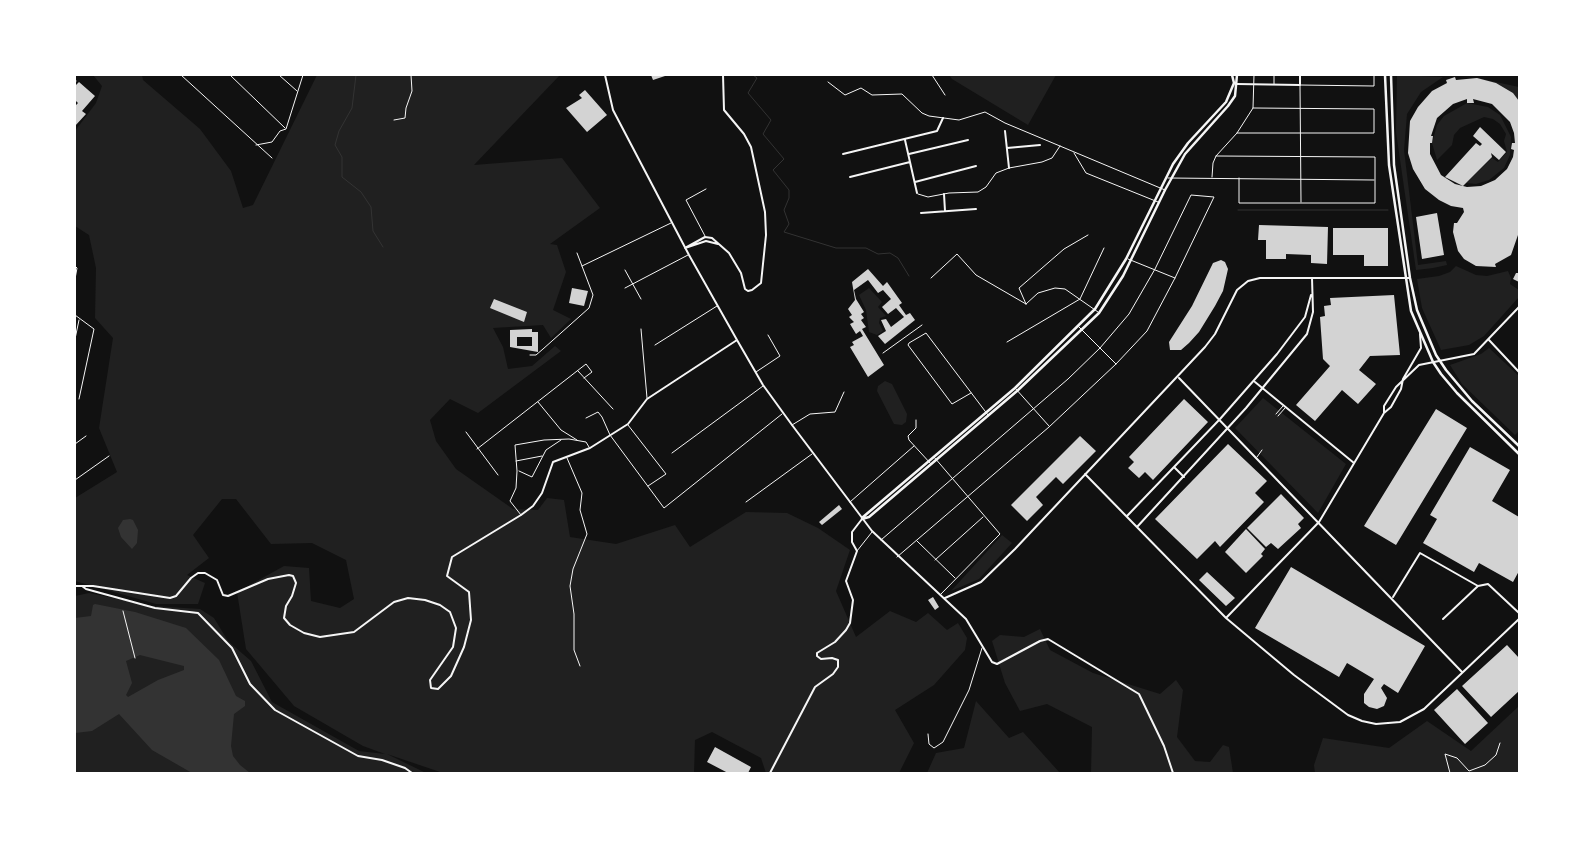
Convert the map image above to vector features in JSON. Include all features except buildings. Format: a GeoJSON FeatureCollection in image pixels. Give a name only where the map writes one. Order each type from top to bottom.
{"type":"FeatureCollection","features":[{"type":"Feature","properties":{"kind":"street"},"geometry":{"type":"LineString","coordinates":[[605,75],[613,110],[737,340],[783,413],[872,532],[966,619],[992,662],[997,664],[1043,640],[1054,641],[1139,694],[1164,746],[1173,773]]}},
{"type":"Feature","properties":{"kind":"street"},"geometry":{"type":"LineString","coordinates":[[686,248],[705,237],[712,238],[721,245],[740,274],[748,292],[761,283],[766,235],[765,212],[751,147],[744,134],[724,110],[723,75]]}},
{"type":"Feature","properties":{"kind":"street"},"geometry":{"type":"LineString","coordinates":[[770,773],[815,687],[838,668],[838,660],[832,658],[821,659],[817,656],[817,653],[835,642],[850,623],[853,600],[846,581],[857,551],[852,542],[852,532],[866,513],[985,412],[1016,389],[1099,313],[1132,259],[1158,202],[1166,178],[1184,148],[1226,102],[1235,83],[1232,75]]}},
{"type":"Feature","properties":{"kind":"street"},"geometry":{"type":"LineString","coordinates":[[862,519],[869,517],[988,416],[1095,310],[1126,259],[1154,201],[1171,178],[1185,154],[1235,96],[1236,75]]}},
{"type":"Feature","properties":{"kind":"street"},"geometry":{"type":"LineString","coordinates":[[1235,83],[1300,85],[1300,75]]}},
{"type":"Feature","properties":{"kind":"street"},"geometry":{"type":"LineString","coordinates":[[1385,75],[1389,166],[1411,311],[1434,362],[1457,393],[1519,454]]}},
{"type":"Feature","properties":{"kind":"street"},"geometry":{"type":"LineString","coordinates":[[1391,75],[1394,165],[1410,278],[1419,316],[1439,361],[1472,401],[1519,446]]}},
{"type":"Feature","properties":{"kind":"street"},"geometry":{"type":"LineString","coordinates":[[843,154],[937,131],[943,118]]}},
{"type":"Feature","properties":{"kind":"street"},"geometry":{"type":"LineString","coordinates":[[1005,131],[1009,168]]}},
{"type":"Feature","properties":{"kind":"street"},"geometry":{"type":"LineString","coordinates":[[905,140],[917,193]]}},
{"type":"Feature","properties":{"kind":"street"},"geometry":{"type":"LineString","coordinates":[[909,154],[968,140]]}},
{"type":"Feature","properties":{"kind":"street"},"geometry":{"type":"LineString","coordinates":[[1007,148],[1040,145]]}},
{"type":"Feature","properties":{"kind":"street"},"geometry":{"type":"LineString","coordinates":[[850,177],[910,162]]}},
{"type":"Feature","properties":{"kind":"street"},"geometry":{"type":"LineString","coordinates":[[915,182],[976,166]]}},
{"type":"Feature","properties":{"kind":"street"},"geometry":{"type":"LineString","coordinates":[[944,194],[945,212]]}},
{"type":"Feature","properties":{"kind":"street"},"geometry":{"type":"LineString","coordinates":[[921,213],[976,209]]}},
{"type":"Feature","properties":{"kind":"street"},"geometry":{"type":"LineString","coordinates":[[686,248],[706,240],[721,245]]}},
{"type":"Feature","properties":{"kind":"street"},"geometry":{"type":"LineString","coordinates":[[945,598],[981,582],[1178,378],[1215,334],[1237,290],[1248,281],[1260,278],[1410,278]]}},
{"type":"Feature","properties":{"kind":"street"},"geometry":{"type":"LineString","coordinates":[[1137,527],[1263,389],[1307,334],[1312,320],[1312,278]]}},
{"type":"Feature","properties":{"kind":"street"},"geometry":{"type":"LineString","coordinates":[[1126,516],[1254,382],[1305,317],[1312,293]]}},
{"type":"Feature","properties":{"kind":"street"},"geometry":{"type":"LineString","coordinates":[[1226,618],[1319,522],[1384,414],[1391,407],[1401,389],[1403,379],[1419,365],[1474,354],[1519,307]]}},
{"type":"Feature","properties":{"kind":"street"},"geometry":{"type":"LineString","coordinates":[[1384,414],[1388,398],[1403,379],[1421,348],[1420,332]]}},
{"type":"Feature","properties":{"kind":"street"},"geometry":{"type":"LineString","coordinates":[[75,586],[170,598],[176,596],[191,578],[198,573],[205,573],[217,580],[223,595],[228,596],[268,579],[289,575],[295,579],[296,583],[292,596],[286,606],[284,618],[290,625],[304,633],[320,637],[354,632],[394,602],[408,598],[425,600],[440,605],[450,612],[456,628],[453,647],[430,680],[431,688],[438,689],[451,676],[464,647],[472,620],[469,592],[447,576],[452,557],[521,515],[532,506],[542,493],[553,462],[590,448],[628,424],[647,399],[737,340]]}},
{"type":"Feature","properties":{"kind":"street"},"geometry":{"type":"LineString","coordinates":[[1489,340],[1519,372]]}},
{"type":"Feature","properties":{"kind":"street"},"geometry":{"type":"LineString","coordinates":[[1178,378],[1220,419],[1462,672]]}},
{"type":"Feature","properties":{"kind":"street"},"geometry":{"type":"LineString","coordinates":[[1254,382],[1354,463]]}},
{"type":"Feature","properties":{"kind":"street"},"geometry":{"type":"LineString","coordinates":[[1174,467],[1184,477]]}},
{"type":"Feature","properties":{"kind":"street"},"geometry":{"type":"LineString","coordinates":[[1085,474],[1226,618],[1294,675],[1348,715],[1376,724],[1400,722],[1413,716],[1424,708],[1519,619]]}},
{"type":"Feature","properties":{"kind":"street"},"geometry":{"type":"LineString","coordinates":[[1392,598],[1420,553],[1478,586]]}},
{"type":"Feature","properties":{"kind":"street"},"geometry":{"type":"LineString","coordinates":[[1443,620],[1478,586],[1488,584],[1519,612]]}},
{"type":"Feature","properties":{"kind":"street"},"geometry":{"type":"LineString","coordinates":[[82,586],[86,589],[155,608],[198,613],[232,648],[250,684],[260,697],[275,710],[358,756],[406,768],[412,773]]}},
{"type":"Feature","properties":{"kind":"lane"},"geometry":{"type":"LineString","coordinates":[[181,75],[272,158]]}},
{"type":"Feature","properties":{"kind":"lane"},"geometry":{"type":"LineString","coordinates":[[230,75],[286,129]]}},
{"type":"Feature","properties":{"kind":"lane"},"geometry":{"type":"LineString","coordinates":[[279,75],[297,91]]}},
{"type":"Feature","properties":{"kind":"lane"},"geometry":{"type":"LineString","coordinates":[[286,129],[303,75]]}},
{"type":"Feature","properties":{"kind":"lane"},"geometry":{"type":"LineString","coordinates":[[394,120],[405,118],[406,108],[412,91],[411,75]]}},
{"type":"Feature","properties":{"kind":"lane"},"geometry":{"type":"LineString","coordinates":[[1212,178],[1213,163],[1216,156],[1238,133],[1253,108],[1254,75]]}},
{"type":"Feature","properties":{"kind":"lane"},"geometry":{"type":"LineString","coordinates":[[1274,75],[1274,84]]}},
{"type":"Feature","properties":{"kind":"lane"},"geometry":{"type":"LineString","coordinates":[[1301,203],[1300,85],[1374,86],[1374,75]]}},
{"type":"Feature","properties":{"kind":"lane"},"geometry":{"type":"LineString","coordinates":[[828,82],[844,95],[861,88],[872,95],[902,94],[922,113],[943,118],[959,120],[983,111],[1005,123],[1074,153],[1163,189]]}},
{"type":"Feature","properties":{"kind":"lane"},"geometry":{"type":"LineString","coordinates":[[1238,133],[1374,133],[1374,109],[1253,108]]}},
{"type":"Feature","properties":{"kind":"lane"},"geometry":{"type":"LineString","coordinates":[[256,145],[272,142],[280,131],[286,129]]}},
{"type":"Feature","properties":{"kind":"lane"},"geometry":{"type":"LineString","coordinates":[[917,193],[928,198],[944,194],[978,192],[986,187],[996,173],[1052,158],[1060,146]]}},
{"type":"Feature","properties":{"kind":"lane"},"geometry":{"type":"LineString","coordinates":[[1074,153],[1086,173],[1158,202]]}},
{"type":"Feature","properties":{"kind":"lane"},"geometry":{"type":"LineString","coordinates":[[1216,156],[1375,157],[1375,203],[1238,203],[1239,178]]}},
{"type":"Feature","properties":{"kind":"lane"},"geometry":{"type":"LineString","coordinates":[[1166,178],[1375,180]]}},
{"type":"Feature","properties":{"kind":"lane"},"geometry":{"type":"LineString","coordinates":[[705,237],[686,200],[706,189]]}},
{"type":"Feature","properties":{"kind":"lane"},"geometry":{"type":"LineString","coordinates":[[881,540],[1033,409],[1100,348],[1129,314],[1156,269],[1191,195],[1214,197],[1147,331],[1116,364],[1049,427],[897,557]]}},
{"type":"Feature","properties":{"kind":"lane"},"geometry":{"type":"LineString","coordinates":[[581,266],[673,223]]}},
{"type":"Feature","properties":{"kind":"lane"},"geometry":{"type":"LineString","coordinates":[[1026,304],[1019,288],[1064,249],[1088,235]]}},
{"type":"Feature","properties":{"kind":"lane"},"geometry":{"type":"LineString","coordinates":[[1007,342],[1080,299],[1104,248]]}},
{"type":"Feature","properties":{"kind":"lane"},"geometry":{"type":"LineString","coordinates":[[530,355],[536,355],[589,308],[592,295],[577,253]]}},
{"type":"Feature","properties":{"kind":"lane"},"geometry":{"type":"LineString","coordinates":[[625,288],[689,254]]}},
{"type":"Feature","properties":{"kind":"lane"},"geometry":{"type":"LineString","coordinates":[[931,278],[957,254],[976,275],[1026,304]]}},
{"type":"Feature","properties":{"kind":"lane"},"geometry":{"type":"LineString","coordinates":[[1126,259],[1132,259],[1175,278]]}},
{"type":"Feature","properties":{"kind":"lane"},"geometry":{"type":"LineString","coordinates":[[75,266],[77,268],[75,279]]}},
{"type":"Feature","properties":{"kind":"lane"},"geometry":{"type":"LineString","coordinates":[[625,270],[641,299]]}},
{"type":"Feature","properties":{"kind":"lane"},"geometry":{"type":"LineString","coordinates":[[1026,304],[1038,294],[1055,288],[1065,289],[1099,313]]}},
{"type":"Feature","properties":{"kind":"lane"},"geometry":{"type":"LineString","coordinates":[[656,345],[718,305]]}},
{"type":"Feature","properties":{"kind":"lane"},"geometry":{"type":"LineString","coordinates":[[75,315],[94,329],[79,399]]}},
{"type":"Feature","properties":{"kind":"lane"},"geometry":{"type":"LineString","coordinates":[[75,339],[80,319]]}},
{"type":"Feature","properties":{"kind":"lane"},"geometry":{"type":"LineString","coordinates":[[1078,326],[1116,364]]}},
{"type":"Feature","properties":{"kind":"lane"},"geometry":{"type":"LineString","coordinates":[[641,329],[647,399]]}},
{"type":"Feature","properties":{"kind":"lane"},"geometry":{"type":"LineString","coordinates":[[971,393],[952,404],[908,345],[926,333],[971,393],[988,416]]}},
{"type":"Feature","properties":{"kind":"lane"},"geometry":{"type":"LineString","coordinates":[[756,372],[780,356],[768,335]]}},
{"type":"Feature","properties":{"kind":"lane"},"geometry":{"type":"LineString","coordinates":[[477,449],[586,364],[592,372],[584,378]]}},
{"type":"Feature","properties":{"kind":"lane"},"geometry":{"type":"LineString","coordinates":[[578,371],[613,409]]}},
{"type":"Feature","properties":{"kind":"lane"},"geometry":{"type":"LineString","coordinates":[[672,453],[764,385]]}},
{"type":"Feature","properties":{"kind":"lane"},"geometry":{"type":"LineString","coordinates":[[1016,389],[1049,427]]}},
{"type":"Feature","properties":{"kind":"lane"},"geometry":{"type":"LineString","coordinates":[[792,425],[810,414],[835,412],[844,392]]}},
{"type":"Feature","properties":{"kind":"lane"},"geometry":{"type":"LineString","coordinates":[[538,402],[561,430],[578,441]]}},
{"type":"Feature","properties":{"kind":"lane"},"geometry":{"type":"LineString","coordinates":[[1276,414],[1284,407]]}},
{"type":"Feature","properties":{"kind":"lane"},"geometry":{"type":"LineString","coordinates":[[1278,416],[1284,407]]}},
{"type":"Feature","properties":{"kind":"lane"},"geometry":{"type":"LineString","coordinates":[[586,418],[598,412],[610,435],[664,508],[783,413]]}},
{"type":"Feature","properties":{"kind":"lane"},"geometry":{"type":"LineString","coordinates":[[916,420],[916,428],[908,436],[914,446],[932,464]]}},
{"type":"Feature","properties":{"kind":"lane"},"geometry":{"type":"LineString","coordinates":[[628,424],[666,474],[648,486]]}},
{"type":"Feature","properties":{"kind":"lane"},"geometry":{"type":"LineString","coordinates":[[466,432],[498,476]]}},
{"type":"Feature","properties":{"kind":"lane"},"geometry":{"type":"LineString","coordinates":[[75,444],[86,436]]}},
{"type":"Feature","properties":{"kind":"lane"},"geometry":{"type":"LineString","coordinates":[[517,471],[532,477],[546,450],[562,440]]}},
{"type":"Feature","properties":{"kind":"lane"},"geometry":{"type":"LineString","coordinates":[[521,515],[510,500],[516,488],[517,471],[514,445],[562,440],[586,442],[590,448]]}},
{"type":"Feature","properties":{"kind":"lane"},"geometry":{"type":"LineString","coordinates":[[849,502],[914,446]]}},
{"type":"Feature","properties":{"kind":"lane"},"geometry":{"type":"LineString","coordinates":[[1256,457],[1262,450]]}},
{"type":"Feature","properties":{"kind":"lane"},"geometry":{"type":"LineString","coordinates":[[746,502],[812,454]]}},
{"type":"Feature","properties":{"kind":"lane"},"geometry":{"type":"LineString","coordinates":[[516,461],[543,455]]}},
{"type":"Feature","properties":{"kind":"lane"},"geometry":{"type":"LineString","coordinates":[[75,480],[109,456]]}},
{"type":"Feature","properties":{"kind":"lane"},"geometry":{"type":"LineString","coordinates":[[934,456],[1000,534],[941,594]]}},
{"type":"Feature","properties":{"kind":"lane"},"geometry":{"type":"LineString","coordinates":[[567,458],[582,493],[580,510],[587,534],[573,569],[570,586],[574,614],[574,650],[580,666]]}},
{"type":"Feature","properties":{"kind":"lane"},"geometry":{"type":"LineString","coordinates":[[935,560],[984,516]]}},
{"type":"Feature","properties":{"kind":"lane"},"geometry":{"type":"LineString","coordinates":[[857,551],[872,532]]}},
{"type":"Feature","properties":{"kind":"lane"},"geometry":{"type":"LineString","coordinates":[[916,540],[956,579]]}},
{"type":"Feature","properties":{"kind":"lane"},"geometry":{"type":"LineString","coordinates":[[928,734],[929,744],[934,748],[943,742],[969,690],[982,648]]}},
{"type":"Feature","properties":{"kind":"lane"},"geometry":{"type":"LineString","coordinates":[[1450,773],[1445,754],[1457,758],[1469,771],[1485,765],[1496,755],[1500,743]]}},
{"type":"Feature","properties":{"kind":"path"},"geometry":{"type":"LineString","coordinates":[[932,75],[945,95]]}},
{"type":"Feature","properties":{"kind":"path"},"geometry":{"type":"LineString","coordinates":[[883,352],[922,325]]}},
{"type":"Feature","properties":{"kind":"path"},"geometry":{"type":"LineString","coordinates":[[123,611],[135,658]]}},
{"type":"Feature","properties":{"kind":"shaded area"},"geometry":{"type":"Polygon","coordinates":[[[93,75],[142,75],[143,80],[200,129],[231,171],[243,208],[253,205],[317,75],[560,75],[474,165],[562,158],[600,208],[550,244],[557,245],[566,272],[553,310],[571,319],[551,338],[543,325],[493,328],[503,347],[508,369],[532,366],[555,346],[561,351],[478,413],[450,399],[430,420],[436,441],[456,469],[513,509],[538,510],[547,498],[564,500],[570,537],[616,544],[675,525],[690,547],[746,512],[787,513],[818,528],[850,550],[836,591],[856,637],[890,611],[916,622],[928,613],[947,630],[958,623],[967,638],[965,650],[934,685],[895,710],[914,743],[899,773],[766,773],[761,758],[712,732],[695,740],[694,773],[443,773],[387,754],[426,773],[75,773],[75,596],[89,593],[152,606],[200,609],[214,618],[228,641],[251,661],[272,702],[359,751],[385,754],[363,746],[294,706],[246,649],[237,592],[284,566],[309,568],[311,601],[340,608],[354,599],[346,560],[312,543],[271,544],[236,499],[222,499],[193,535],[209,558],[187,575],[205,583],[198,604],[156,604],[75,581],[75,498],[117,472],[99,428],[113,338],[95,318],[96,268],[89,235],[75,226],[75,131],[96,103],[102,86],[93,75]]]}},
{"type":"Feature","properties":{"kind":"shaded area"},"geometry":{"type":"Polygon","coordinates":[[[949,75],[1056,75],[1028,125],[952,79],[949,75]]]}},
{"type":"Feature","properties":{"kind":"shaded area"},"geometry":{"type":"Polygon","coordinates":[[[1397,75],[1443,77],[1421,92],[1407,114],[1404,150],[1418,265],[1446,261],[1447,265],[1416,270],[1396,132],[1397,75]]]}},
{"type":"Feature","properties":{"kind":"shaded area"},"geometry":{"type":"Polygon","coordinates":[[[1477,78],[1519,87],[1519,101],[1513,93],[1496,83],[1477,78]]]}},
{"type":"Feature","properties":{"kind":"shaded area"},"geometry":{"type":"Polygon","coordinates":[[[1467,103],[1488,107],[1500,115],[1511,137],[1510,155],[1504,168],[1489,180],[1476,184],[1466,183],[1492,158],[1498,162],[1507,152],[1504,141],[1506,134],[1500,124],[1493,119],[1484,117],[1460,128],[1454,135],[1452,145],[1437,160],[1432,143],[1437,125],[1444,116],[1467,103]]]}},
{"type":"Feature","properties":{"kind":"shaded area"},"geometry":{"type":"Polygon","coordinates":[[[1456,266],[1476,275],[1487,276],[1508,271],[1511,278],[1510,284],[1519,290],[1519,297],[1484,336],[1469,345],[1441,350],[1422,308],[1417,279],[1439,276],[1450,272],[1456,266]]]}},
{"type":"Feature","properties":{"kind":"shaded area"},"geometry":{"type":"Polygon","coordinates":[[[869,288],[882,302],[878,307],[886,316],[880,318],[879,323],[883,331],[877,335],[869,332],[866,310],[859,295],[869,288]]]}},
{"type":"Feature","properties":{"kind":"shaded area"},"geometry":{"type":"Polygon","coordinates":[[[1489,348],[1519,376],[1519,431],[1515,435],[1462,384],[1450,365],[1481,354],[1489,348]]]}},
{"type":"Feature","properties":{"kind":"shaded area"},"geometry":{"type":"Polygon","coordinates":[[[885,381],[892,384],[907,414],[906,422],[902,425],[894,424],[877,391],[878,386],[885,381]]]}},
{"type":"Feature","properties":{"kind":"shaded area"},"geometry":{"type":"Polygon","coordinates":[[[1263,398],[1346,464],[1318,513],[1235,428],[1263,398]]]}},
{"type":"Feature","properties":{"kind":"shaded area"},"geometry":{"type":"Polygon","coordinates":[[[123,520],[133,520],[138,530],[137,543],[132,549],[121,537],[118,528],[123,520]]]}},
{"type":"Feature","properties":{"kind":"shaded area"},"geometry":{"type":"Polygon","coordinates":[[[1002,535],[1012,543],[979,579],[951,591],[1002,535]]]}},
{"type":"Feature","properties":{"kind":"shaded area"},"geometry":{"type":"Polygon","coordinates":[[[93,605],[135,612],[186,628],[219,660],[236,696],[245,701],[245,706],[234,714],[231,746],[233,756],[250,773],[192,773],[152,750],[119,714],[92,731],[75,733],[75,618],[91,616],[93,605]],[[140,655],[126,661],[132,683],[126,695],[128,697],[158,680],[184,670],[184,666],[140,655]]]}},
{"type":"Feature","properties":{"kind":"shaded area"},"geometry":{"type":"Polygon","coordinates":[[[1040,629],[1050,650],[1093,673],[1160,694],[1176,680],[1183,690],[1177,737],[1195,761],[1210,762],[1223,745],[1229,747],[1233,773],[1091,773],[1092,727],[1047,704],[1020,711],[1005,683],[992,641],[1000,635],[1024,637],[1040,629]]]}},
{"type":"Feature","properties":{"kind":"shaded area"},"geometry":{"type":"Polygon","coordinates":[[[976,701],[1009,738],[1023,732],[1060,773],[927,773],[936,753],[964,748],[976,701]]]}},
{"type":"Feature","properties":{"kind":"shaded area"},"geometry":{"type":"Polygon","coordinates":[[[1519,706],[1519,773],[1315,773],[1314,765],[1323,738],[1389,748],[1427,721],[1471,751],[1519,706]]]}},
{"type":"Feature","properties":{"kind":"waterway"},"geometry":{"type":"LineString","coordinates":[[356,75],[352,108],[339,131],[335,145],[342,157],[342,177],[361,192],[371,207],[373,231],[383,247]]}},
{"type":"Feature","properties":{"kind":"waterway"},"geometry":{"type":"LineString","coordinates":[[753,75],[757,78],[748,93],[771,120],[763,134],[784,159],[773,170],[789,190],[789,198],[784,210],[789,224],[784,232],[836,248],[866,248],[878,254],[890,253],[898,258],[909,276]]}},
{"type":"Feature","properties":{"kind":"waterway"},"geometry":{"type":"LineString","coordinates":[[1238,210],[1388,210]]}}]}
